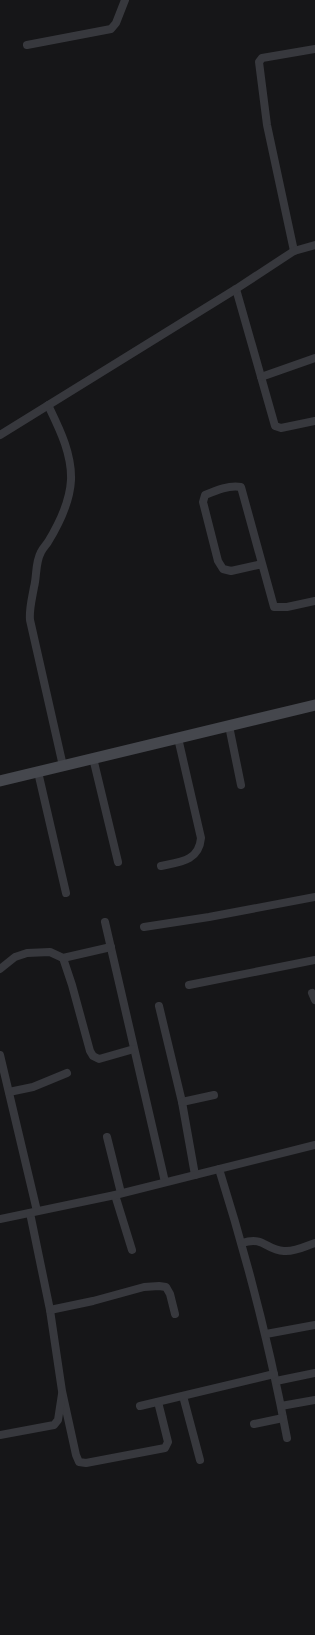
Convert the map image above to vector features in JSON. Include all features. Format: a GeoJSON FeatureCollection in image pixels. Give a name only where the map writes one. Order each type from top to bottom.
{"type":"FeatureCollection","features":[{"type":"Feature","properties":{"kind":"street"},"geometry":{"type":"LineString","coordinates":[[27,45],[111,29],[116,23],[125,0]]}},
{"type":"Feature","properties":{"kind":"street"},"geometry":{"type":"LineString","coordinates":[[294,251],[267,125],[259,62],[262,58],[315,49]]}},
{"type":"Feature","properties":{"kind":"street"},"geometry":{"type":"LineString","coordinates":[[0,435],[40,412],[48,405],[236,289],[294,251],[315,245]]}},
{"type":"Feature","properties":{"kind":"street"},"geometry":{"type":"LineString","coordinates":[[236,289],[275,426],[281,428],[315,421]]}},
{"type":"Feature","properties":{"kind":"street"},"geometry":{"type":"LineString","coordinates":[[261,376],[315,358]]}},
{"type":"Feature","properties":{"kind":"street"},"geometry":{"type":"LineString","coordinates":[[48,405],[59,428],[70,463],[70,492],[60,516],[37,561],[34,587],[30,603],[30,620],[63,766]]}},
{"type":"Feature","properties":{"kind":"street"},"geometry":{"type":"LineString","coordinates":[[262,564],[232,571],[223,569],[218,561],[203,502],[205,495],[217,490],[234,486],[241,487],[274,607],[287,607],[315,601]]}},
{"type":"Feature","properties":{"kind":"street"},"geometry":{"type":"LineString","coordinates":[[0,780],[315,705]]}},
{"type":"Feature","properties":{"kind":"street"},"geometry":{"type":"LineString","coordinates":[[228,726],[241,785]]}},
{"type":"Feature","properties":{"kind":"street"},"geometry":{"type":"LineString","coordinates":[[161,866],[188,859],[196,853],[200,847],[201,838],[178,738]]}},
{"type":"Feature","properties":{"kind":"street"},"geometry":{"type":"LineString","coordinates":[[93,758],[118,862]]}},
{"type":"Feature","properties":{"kind":"street"},"geometry":{"type":"LineString","coordinates":[[38,772],[66,893]]}},
{"type":"Feature","properties":{"kind":"street"},"geometry":{"type":"LineString","coordinates":[[144,927],[315,896]]}},
{"type":"Feature","properties":{"kind":"street"},"geometry":{"type":"LineString","coordinates":[[105,922],[165,1182]]}},
{"type":"Feature","properties":{"kind":"street"},"geometry":{"type":"LineString","coordinates":[[0,969],[15,958],[27,953],[50,952],[63,958],[111,947]]}},
{"type":"Feature","properties":{"kind":"street"},"geometry":{"type":"LineString","coordinates":[[63,958],[72,985],[87,1042],[93,1056],[99,1059],[134,1049]]}},
{"type":"Feature","properties":{"kind":"street"},"geometry":{"type":"LineString","coordinates":[[189,985],[315,960]]}},
{"type":"Feature","properties":{"kind":"street"},"geometry":{"type":"LineString","coordinates":[[160,1006],[182,1102],[195,1175]]}},
{"type":"Feature","properties":{"kind":"street"},"geometry":{"type":"LineString","coordinates":[[0,1055],[34,1212],[62,1391],[76,1455],[79,1462],[82,1463],[123,1457],[165,1448],[167,1439],[158,1402]]}},
{"type":"Feature","properties":{"kind":"street"},"geometry":{"type":"LineString","coordinates":[[9,1092],[33,1087],[67,1073]]}},
{"type":"Feature","properties":{"kind":"street"},"geometry":{"type":"LineString","coordinates":[[182,1102],[214,1095]]}},
{"type":"Feature","properties":{"kind":"street"},"geometry":{"type":"LineString","coordinates":[[107,1137],[118,1194],[132,1250]]}},
{"type":"Feature","properties":{"kind":"street"},"geometry":{"type":"LineString","coordinates":[[0,1219],[118,1194],[315,1145]]}},
{"type":"Feature","properties":{"kind":"street"},"geometry":{"type":"LineString","coordinates":[[219,1169],[242,1243],[266,1334],[288,1438]]}},
{"type":"Feature","properties":{"kind":"street"},"geometry":{"type":"LineString","coordinates":[[242,1243],[257,1240],[284,1252],[315,1243]]}},
{"type":"Feature","properties":{"kind":"street"},"geometry":{"type":"LineString","coordinates":[[50,1310],[92,1301],[144,1287],[159,1286],[166,1288],[170,1294],[176,1314]]}},
{"type":"Feature","properties":{"kind":"street"},"geometry":{"type":"LineString","coordinates":[[266,1334],[315,1325]]}},
{"type":"Feature","properties":{"kind":"street"},"geometry":{"type":"LineString","coordinates":[[140,1406],[275,1377],[315,1373]]}},
{"type":"Feature","properties":{"kind":"street"},"geometry":{"type":"LineString","coordinates":[[0,1435],[54,1425],[58,1420],[62,1391]]}},
{"type":"Feature","properties":{"kind":"street"},"geometry":{"type":"LineString","coordinates":[[183,1396],[200,1460]]}},
{"type":"Feature","properties":{"kind":"street"},"geometry":{"type":"LineString","coordinates":[[281,1406],[315,1400]]}},
{"type":"Feature","properties":{"kind":"street"},"geometry":{"type":"LineString","coordinates":[[254,1424],[284,1418]]}}]}
